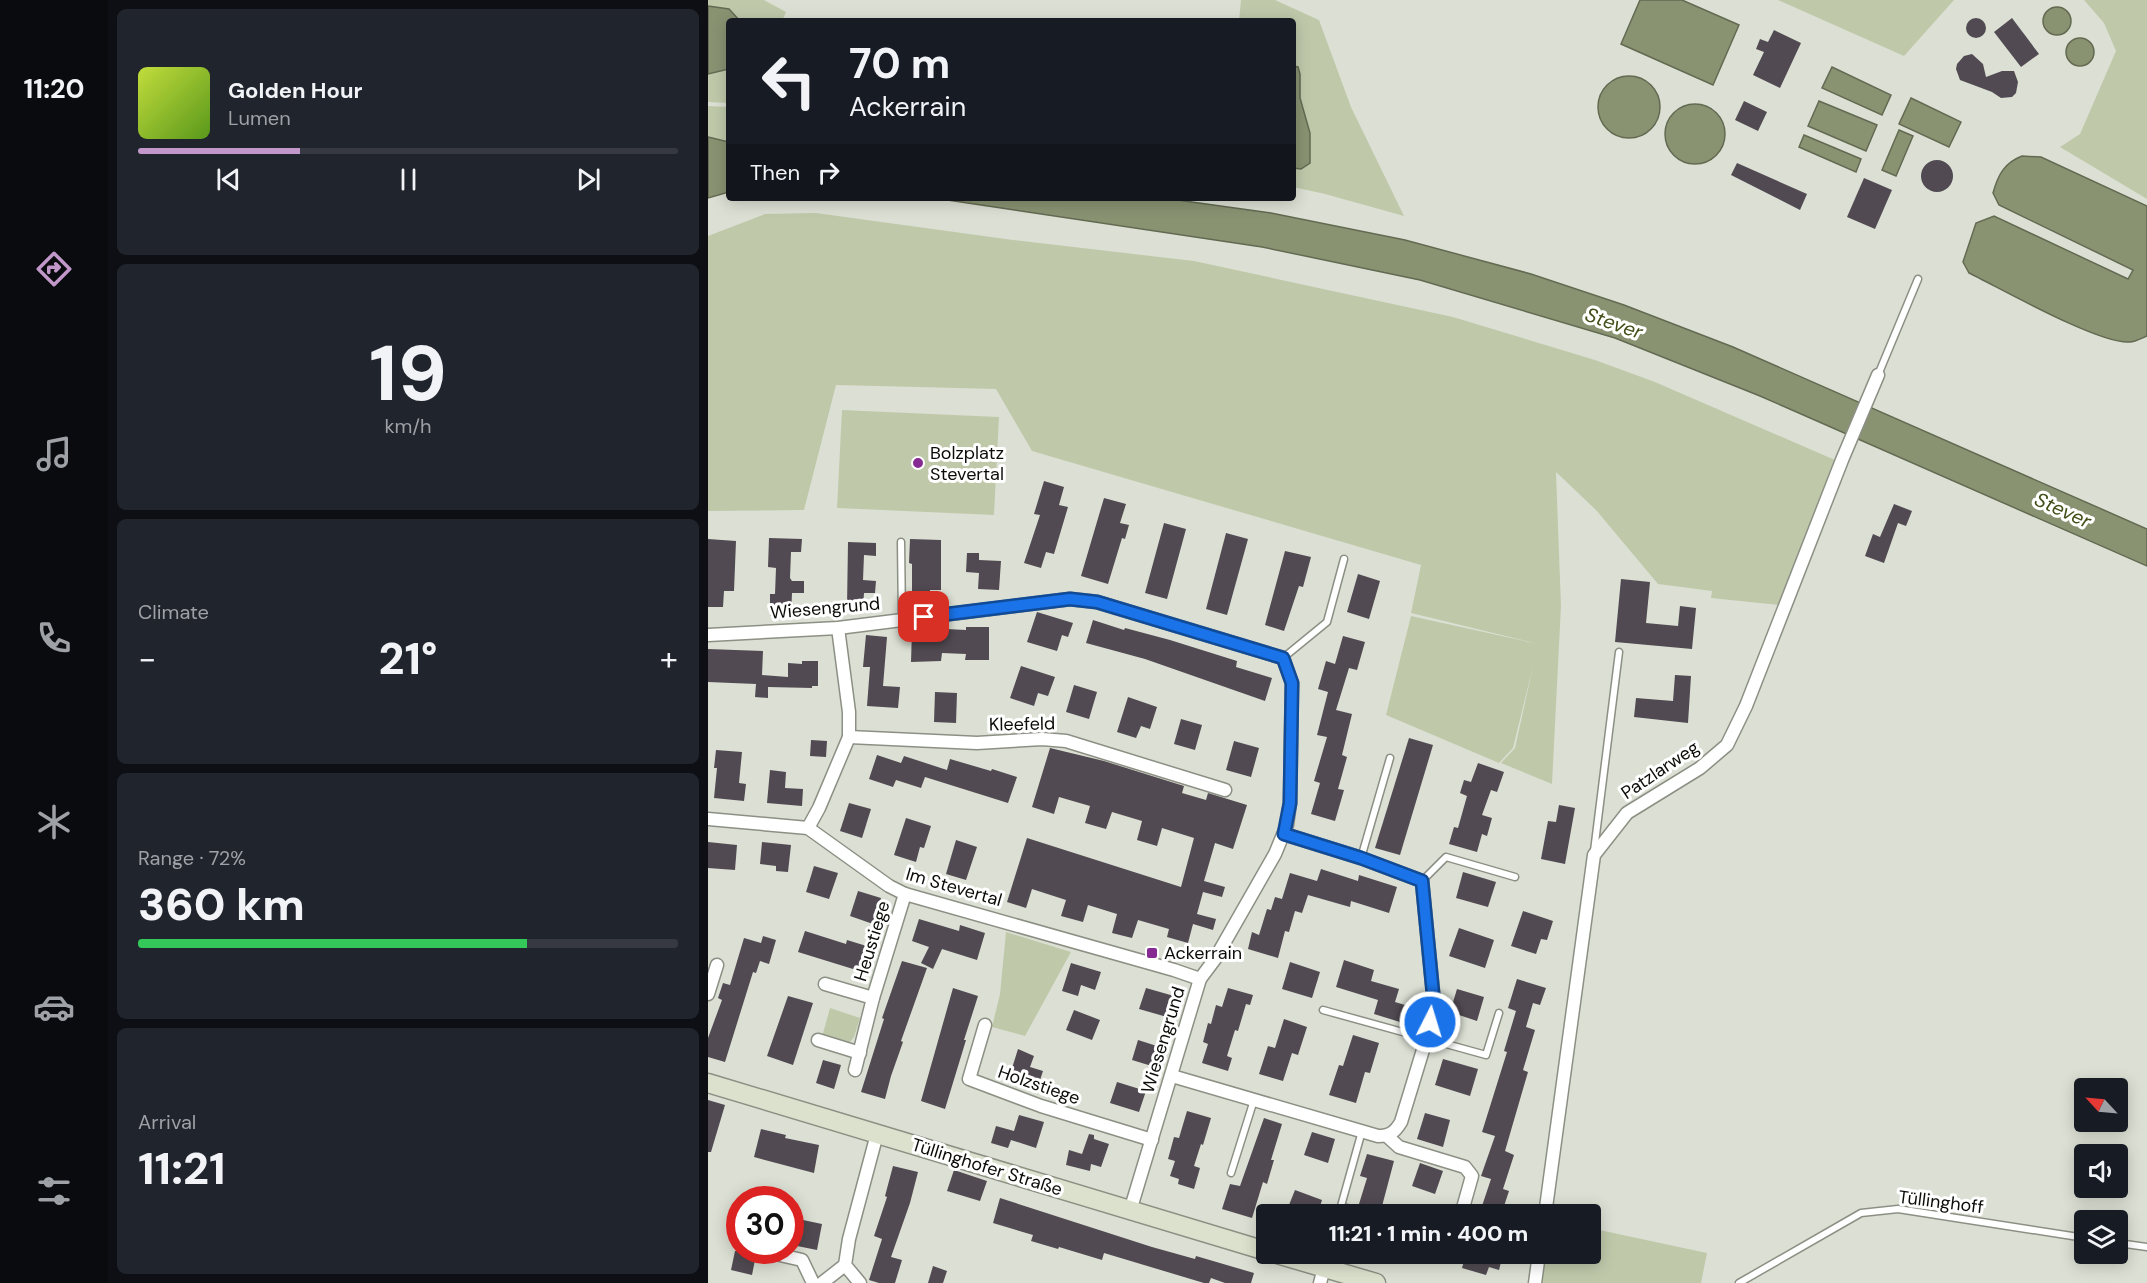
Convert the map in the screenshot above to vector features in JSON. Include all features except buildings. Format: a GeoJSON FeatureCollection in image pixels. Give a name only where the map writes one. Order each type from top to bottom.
{"type":"FeatureCollection","features":[{"type":"Feature","properties":{"kind":"main road","name":"Tüllinghofer Straße"},"geometry":{"type":"LineString","coordinates":[[708,1083],[1256,1248]]}},
{"type":"Feature","properties":{"kind":"main road"},"geometry":{"type":"LineString","coordinates":[[1299,1264],[1322,1275],[1376,1283]]}},
{"type":"Feature","properties":{"kind":"street","name":"Patzlarweg"},"geometry":{"type":"LineString","coordinates":[[1594,855],[1627,813],[1700,768],[1726,745],[1746,706],[1846,448],[1876,380]]}},
{"type":"Feature","properties":{"kind":"street","name":"Wiesengrund"},"geometry":{"type":"LineString","coordinates":[[708,635],[838,628],[1070,599],[1097,602],[1283,658],[1292,683],[1290,803],[1284,834],[1215,959],[1200,979],[1130,1211]]}},
{"type":"Feature","properties":{"kind":"street"},"geometry":{"type":"LineString","coordinates":[[708,819],[808,828],[819,808],[849,737],[849,712],[838,628]]}},
{"type":"Feature","properties":{"kind":"street","name":"Kleefeld"},"geometry":{"type":"LineString","coordinates":[[849,737],[976,743],[1042,739],[1066,741],[1225,790]]}},
{"type":"Feature","properties":{"kind":"street","name":"Im Stevertal"},"geometry":{"type":"LineString","coordinates":[[808,828],[889,886],[905,894],[1003,920],[1200,979]]}},
{"type":"Feature","properties":{"kind":"street"},"geometry":{"type":"LineString","coordinates":[[1172,1076],[1378,1136],[1388,1136],[1401,1122],[1426,1040],[1434,1004],[1422,881],[1361,858],[1284,834]]}},
{"type":"Feature","properties":{"kind":"street"},"geometry":{"type":"LineString","coordinates":[[1546,1204],[1594,855]]}},
{"type":"Feature","properties":{"kind":"street","name":"Heustiege"},"geometry":{"type":"LineString","coordinates":[[855,1070],[873,998],[905,894]]}},
{"type":"Feature","properties":{"kind":"street"},"geometry":{"type":"LineString","coordinates":[[708,994],[717,964]]}},
{"type":"Feature","properties":{"kind":"street","name":"Heustiege"},"geometry":{"type":"LineString","coordinates":[[825,984],[873,998]]}},
{"type":"Feature","properties":{"kind":"street","name":"Holzstiege"},"geometry":{"type":"LineString","coordinates":[[985,1025],[969,1079],[1041,1106],[1152,1140]]}},
{"type":"Feature","properties":{"kind":"street"},"geometry":{"type":"LineString","coordinates":[[818,1040],[860,1053]]}},
{"type":"Feature","properties":{"kind":"street"},"geometry":{"type":"LineString","coordinates":[[822,1283],[845,1265],[849,1239],[878,1134]]}},
{"type":"Feature","properties":{"kind":"street"},"geometry":{"type":"LineString","coordinates":[[1388,1136],[1399,1147],[1465,1167],[1472,1176],[1464,1204]]}},
{"type":"Feature","properties":{"kind":"street"},"geometry":{"type":"LineString","coordinates":[[803,1264],[813,1283]]}},
{"type":"Feature","properties":{"kind":"street"},"geometry":{"type":"LineString","coordinates":[[1535,1283],[1538,1264]]}},
{"type":"Feature","properties":{"kind":"street"},"geometry":{"type":"LineString","coordinates":[[845,1265],[860,1283]]}},
{"type":"Feature","properties":{"kind":"lane"},"geometry":{"type":"LineString","coordinates":[[1876,380],[1918,279]]}},
{"type":"Feature","properties":{"kind":"lane"},"geometry":{"type":"LineString","coordinates":[[901,542],[902,620]]}},
{"type":"Feature","properties":{"kind":"lane"},"geometry":{"type":"LineString","coordinates":[[1283,658],[1327,622],[1344,559]]}},
{"type":"Feature","properties":{"kind":"lane"},"geometry":{"type":"LineString","coordinates":[[1594,855],[1618,652]]}},
{"type":"Feature","properties":{"kind":"lane"},"geometry":{"type":"LineString","coordinates":[[1361,858],[1390,758]]}},
{"type":"Feature","properties":{"kind":"lane"},"geometry":{"type":"LineString","coordinates":[[1422,881],[1446,857],[1515,877]]}},
{"type":"Feature","properties":{"kind":"lane"},"geometry":{"type":"LineString","coordinates":[[1323,1010],[1486,1055],[1499,1013]]}},
{"type":"Feature","properties":{"kind":"lane"},"geometry":{"type":"LineString","coordinates":[[1231,1173],[1254,1100]]}},
{"type":"Feature","properties":{"kind":"lane"},"geometry":{"type":"LineString","coordinates":[[1342,1204],[1362,1131]]}},
{"type":"Feature","properties":{"kind":"lane","name":"Tüllinghoff"},"geometry":{"type":"LineString","coordinates":[[1738,1283],[1861,1214],[1870,1212],[1898,1209],[2074,1236]]}},
{"type":"Feature","properties":{"kind":"lane"},"geometry":{"type":"LineString","coordinates":[[2128,1244],[2147,1247]]}},
{"type":"Feature","properties":{"kind":"shaded area"},"geometry":{"type":"Polygon","coordinates":[[[708,0],[764,0],[786,12],[783,18],[726,18],[726,103],[708,102],[708,0]]]}},
{"type":"Feature","properties":{"kind":"shaded area"},"geometry":{"type":"Polygon","coordinates":[[[1241,0],[1275,0],[1319,20],[1351,107],[1404,216],[1296,188],[1296,18],[1239,18],[1241,0]]]}},
{"type":"Feature","properties":{"kind":"shaded area"},"geometry":{"type":"Polygon","coordinates":[[[1778,0],[1954,0],[1904,56],[1778,0]]]}},
{"type":"Feature","properties":{"kind":"shaded area"},"geometry":{"type":"Polygon","coordinates":[[[2084,0],[2147,0],[2147,199],[2060,147],[2080,134],[2116,51],[2104,23],[2084,0]]]}},
{"type":"Feature","properties":{"kind":"shaded area"},"geometry":{"type":"Polygon","coordinates":[[[708,106],[726,107],[726,141],[708,137],[708,106]]]}},
{"type":"Feature","properties":{"kind":"shaded area"},"geometry":{"type":"Polygon","coordinates":[[[816,213],[1013,240],[1194,261],[1453,317],[1595,360],[1655,382],[1835,460],[1779,605],[1711,598],[1712,591],[1658,584],[1596,510],[1556,472],[1561,606],[1552,784],[1501,763],[1515,748],[1533,666],[1513,748],[1499,763],[1386,715],[1411,616],[1538,644],[1411,613],[1421,565],[1032,451],[996,389],[836,385],[804,510],[708,511],[708,236],[765,214],[816,213]]]}},
{"type":"Feature","properties":{"kind":"shaded area","name":"Bolzplatz Stevertal"},"geometry":{"type":"Polygon","coordinates":[[[842,410],[999,417],[994,515],[837,508],[842,410]]]}},
{"type":"Feature","properties":{"kind":"shaded area"},"geometry":{"type":"Polygon","coordinates":[[[1006,932],[1071,952],[1025,1036],[992,1027],[1000,994],[1006,932]]]}},
{"type":"Feature","properties":{"kind":"shaded area"},"geometry":{"type":"Polygon","coordinates":[[[830,1008],[860,1018],[850,1042],[822,1037],[830,1008]]]}},
{"type":"Feature","properties":{"kind":"shaded area"},"geometry":{"type":"Polygon","coordinates":[[[1601,1230],[1707,1253],[1701,1283],[1541,1283],[1543,1264],[1601,1264],[1601,1230]]]}},
{"type":"Feature","properties":{"kind":"water"},"geometry":{"type":"Polygon","coordinates":[[[1640,0],[1682,0],[1739,25],[1713,85],[1621,44],[1640,0]]]}},
{"type":"Feature","properties":{"kind":"water"},"geometry":{"type":"Polygon","coordinates":[[[708,6],[729,9],[737,18],[726,18],[726,70],[708,74],[708,6]]]}},
{"type":"Feature","properties":{"kind":"water"},"geometry":{"type":"Polygon","coordinates":[[[2057,7],[2067,11],[2071,21],[2067,31],[2057,35],[2047,31],[2043,21],[2047,11],[2057,7]]]}},
{"type":"Feature","properties":{"kind":"water"},"geometry":{"type":"Polygon","coordinates":[[[2080,38],[2090,42],[2094,52],[2090,62],[2080,66],[2070,62],[2066,52],[2070,42],[2080,38]]]}},
{"type":"Feature","properties":{"kind":"water"},"geometry":{"type":"Polygon","coordinates":[[[1296,67],[1300,74],[1300,98],[1310,133],[1310,163],[1301,169],[1296,168],[1296,67]]]}},
{"type":"Feature","properties":{"kind":"water"},"geometry":{"type":"Polygon","coordinates":[[[1832,67],[1891,95],[1882,115],[1822,88],[1832,67]]]}},
{"type":"Feature","properties":{"kind":"water"},"geometry":{"type":"Polygon","coordinates":[[[1629,76],[1646,81],[1651,85],[1655,90],[1660,107],[1655,124],[1651,129],[1646,133],[1629,138],[1612,133],[1607,129],[1603,124],[1598,107],[1603,90],[1607,85],[1612,81],[1629,76]]]}},
{"type":"Feature","properties":{"kind":"water"},"geometry":{"type":"Polygon","coordinates":[[[1911,98],[1961,122],[1949,147],[1899,124],[1911,98]]]}},
{"type":"Feature","properties":{"kind":"water"},"geometry":{"type":"Polygon","coordinates":[[[1819,101],[1877,125],[1866,151],[1808,126],[1819,101]]]}},
{"type":"Feature","properties":{"kind":"water"},"geometry":{"type":"Polygon","coordinates":[[[1695,104],[1712,109],[1720,117],[1725,134],[1720,151],[1712,159],[1695,164],[1678,159],[1670,151],[1665,134],[1670,117],[1678,109],[1695,104]]]}},
{"type":"Feature","properties":{"kind":"water"},"geometry":{"type":"Polygon","coordinates":[[[1899,130],[1913,136],[1896,176],[1882,170],[1899,130]]]}},
{"type":"Feature","properties":{"kind":"water"},"geometry":{"type":"Polygon","coordinates":[[[1804,135],[1861,159],[1856,172],[1799,147],[1804,135]]]}},
{"type":"Feature","properties":{"kind":"water"},"geometry":{"type":"Polygon","coordinates":[[[708,137],[726,141],[726,193],[708,198],[708,137]]]}},
{"type":"Feature","properties":{"kind":"water"},"geometry":{"type":"Polygon","coordinates":[[[2022,156],[2041,157],[2147,206],[2147,336],[2130,342],[2116,341],[2097,335],[1969,273],[1963,262],[1976,223],[1994,216],[2128,279],[2133,270],[1999,205],[1993,193],[1997,181],[2006,166],[2022,156]]]}},
{"type":"Feature","properties":{"kind":"water","name":"Stever"},"geometry":{"type":"Polygon","coordinates":[[[954,201],[1185,201],[1271,213],[1405,240],[1531,274],[1624,305],[1733,347],[2147,529],[2147,566],[1760,396],[1615,338],[1420,280],[1262,247],[954,201]]]}},
{"type":"Feature","properties":{"kind":"place","name":"Bolzplatz Stevertal"},"geometry":{"type":"Point","coordinates":[918,463]}},
{"type":"Feature","properties":{"kind":"place","name":"Ackerrain"},"geometry":{"type":"Point","coordinates":[1152,953]}},
{"type":"Feature","properties":{"kind":"route"},"geometry":{"type":"LineString","coordinates":[[924,617],[1070,599],[1097,602],[1283,658],[1292,683],[1290,803],[1284,834],[1361,858],[1422,881],[1434,1004],[1430,1022]]}}]}
